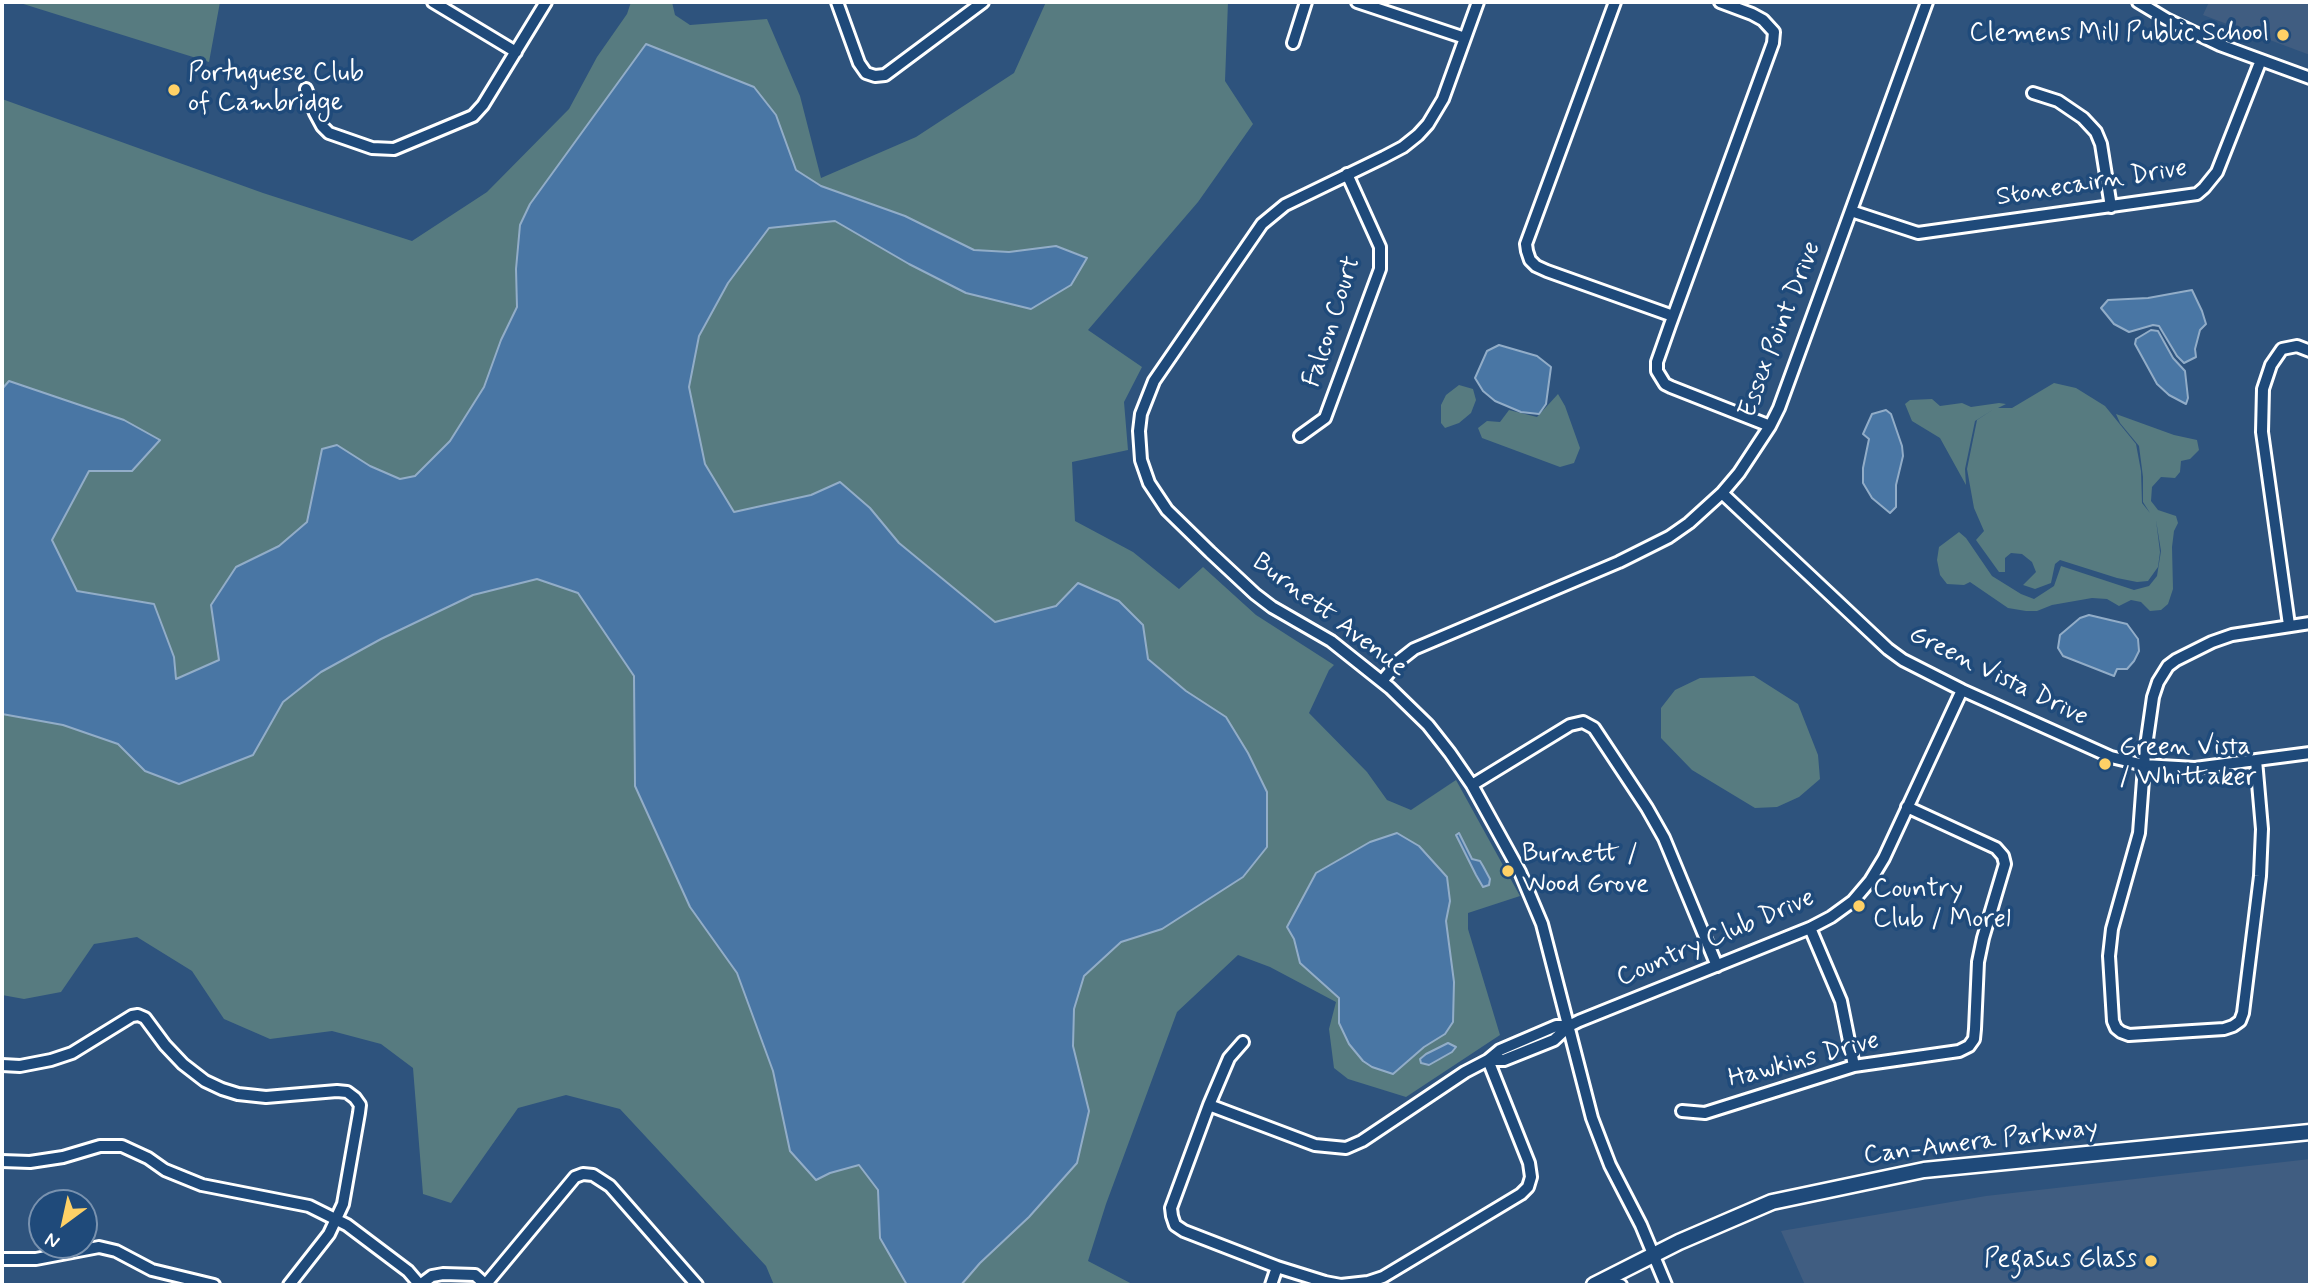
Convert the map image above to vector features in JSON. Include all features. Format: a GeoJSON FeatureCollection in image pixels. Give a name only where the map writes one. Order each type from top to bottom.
{"type":"FeatureCollection","features":[{"type":"Feature","properties":{"kind":"main road","name":"Can-Amera Parkway"},"geometry":{"type":"LineString","coordinates":[[1599,1283],[1653,1255],[1772,1202],[1924,1170],[2310,1132]]}},
{"type":"Feature","properties":{"kind":"street"},"geometry":{"type":"LineString","coordinates":[[433,2],[516,52]]}},
{"type":"Feature","properties":{"kind":"street"},"geometry":{"type":"LineString","coordinates":[[306,89],[321,126],[329,133],[372,148],[394,149],[473,116],[484,105],[546,2]]}},
{"type":"Feature","properties":{"kind":"street"},"geometry":{"type":"LineString","coordinates":[[837,2],[859,63],[866,73],[875,76],[885,75],[984,2]]}},
{"type":"Feature","properties":{"kind":"street"},"geometry":{"type":"LineString","coordinates":[[1293,43],[1306,2]]}},
{"type":"Feature","properties":{"kind":"street"},"geometry":{"type":"LineString","coordinates":[[1357,2],[1465,38]]}},
{"type":"Feature","properties":{"kind":"street","name":"Burnett Avenue"},"geometry":{"type":"LineString","coordinates":[[1478,2],[1443,99],[1428,124],[1403,147],[1284,205],[1262,224],[1154,381],[1141,414],[1141,460],[1149,483],[1167,510],[1255,594],[1272,607],[1331,641],[1382,681],[1428,725],[1472,785],[1520,872],[1542,923],[1592,1118],[1610,1165],[1666,1285]]}},
{"type":"Feature","properties":{"kind":"street"},"geometry":{"type":"LineString","coordinates":[[1615,2],[1526,244],[1527,251],[1536,266],[1673,316]]}},
{"type":"Feature","properties":{"kind":"street"},"geometry":{"type":"LineString","coordinates":[[1720,2],[1763,20],[1774,32],[1773,43],[1673,316],[1657,362],[1657,371],[1665,384],[1770,426]]}},
{"type":"Feature","properties":{"kind":"street","name":"Essex Point Drive"},"geometry":{"type":"LineString","coordinates":[[1382,681],[1414,649],[1619,562],[1669,537],[1722,493],[1739,473],[1770,426],[1805,340],[1927,2]]}},
{"type":"Feature","properties":{"kind":"street"},"geometry":{"type":"LineString","coordinates":[[2138,2],[2195,33],[2310,78]]}},
{"type":"Feature","properties":{"kind":"street","name":"Stonecairn Drive"},"geometry":{"type":"LineString","coordinates":[[1851,211],[1917,233],[2197,194],[2217,172],[2261,61]]}},
{"type":"Feature","properties":{"kind":"street"},"geometry":{"type":"LineString","coordinates":[[2033,93],[2058,101],[2096,132],[2101,144],[2110,207]]}},
{"type":"Feature","properties":{"kind":"street","name":"Falcon Court"},"geometry":{"type":"LineString","coordinates":[[1300,436],[1325,418],[1380,269],[1380,247],[1348,174]]}},
{"type":"Feature","properties":{"kind":"street"},"geometry":{"type":"LineString","coordinates":[[2289,625],[2264,445],[2263,389],[2271,365],[2282,349],[2297,346],[2310,351]]}},
{"type":"Feature","properties":{"kind":"street","name":"Green Vista Drive"},"geometry":{"type":"LineString","coordinates":[[1722,493],[1888,649],[1912,665],[1962,690],[2111,757],[2144,765],[2195,768],[2310,753]]}},
{"type":"Feature","properties":{"kind":"street"},"geometry":{"type":"LineString","coordinates":[[2256,760],[2262,829],[2260,876],[2240,1021],[2224,1029],[2129,1035],[2116,1028],[2113,1021],[2109,956],[2112,929],[2139,833],[2153,697],[2162,674],[2168,666],[2211,642],[2232,635],[2310,622]]}},
{"type":"Feature","properties":{"kind":"street","name":"Country Club Drive"},"geometry":{"type":"LineString","coordinates":[[1209,1105],[1315,1145],[1346,1148],[1362,1141],[1465,1072],[1488,1060],[1504,1060],[1554,1040],[1569,1026],[1831,917],[1853,901],[1884,858],[1962,690]]}},
{"type":"Feature","properties":{"kind":"street"},"geometry":{"type":"LineString","coordinates":[[1472,785],[1570,725],[1583,722],[1594,729],[1664,838],[1717,966]]}},
{"type":"Feature","properties":{"kind":"street","name":"Hawkins Drive"},"geometry":{"type":"LineString","coordinates":[[1682,1111],[1705,1113],[1854,1066],[1959,1051],[1969,1046],[1974,1039],[1978,962],[2004,873],[2003,856],[1996,848],[1907,807]]}},
{"type":"Feature","properties":{"kind":"street"},"geometry":{"type":"LineString","coordinates":[[1810,928],[1840,1001],[1854,1066]]}},
{"type":"Feature","properties":{"kind":"street"},"geometry":{"type":"LineString","coordinates":[[2,1065],[20,1066],[72,1053],[132,1016],[138,1015],[145,1018],[183,1064],[205,1081],[222,1089],[266,1097],[337,1091],[347,1092],[355,1098],[360,1105],[343,1204],[329,1234],[289,1285]]}},
{"type":"Feature","properties":{"kind":"street"},"geometry":{"type":"LineString","coordinates":[[1243,1042],[1229,1058],[1209,1105],[1171,1208],[1175,1225],[1184,1231],[1277,1267],[1341,1285],[1368,1282],[1383,1277],[1521,1194],[1528,1186],[1531,1170],[1488,1060]]}},
{"type":"Feature","properties":{"kind":"street"},"geometry":{"type":"LineString","coordinates":[[2,1161],[30,1162],[63,1157],[100,1146],[122,1146],[148,1158],[165,1170],[202,1185],[309,1206],[337,1219],[408,1272],[420,1285],[432,1276],[443,1274],[475,1275],[485,1285]]}},
{"type":"Feature","properties":{"kind":"street"},"geometry":{"type":"LineString","coordinates":[[485,1285],[575,1177],[583,1174],[593,1175],[610,1186],[697,1285]]}},
{"type":"Feature","properties":{"kind":"street"},"geometry":{"type":"LineString","coordinates":[[2,1259],[36,1259],[99,1247],[107,1248],[152,1270],[214,1285]]}},
{"type":"Feature","properties":{"kind":"street"},"geometry":{"type":"LineString","coordinates":[[1272,1285],[1277,1267]]}},
{"type":"Feature","properties":{"kind":"street"},"geometry":{"type":"LineString","coordinates":[[1599,1283],[1620,1285]]}},
{"type":"Feature","properties":{"kind":"street"},"geometry":{"type":"LineString","coordinates":[[475,1285],[485,1285]]}},
{"type":"Feature","properties":{"kind":"shaded area","name":"Clemens Mill Public School"},"geometry":{"type":"Polygon","coordinates":[[[2209,2],[2310,2],[2310,55],[2203,15],[2209,2]]]}},
{"type":"Feature","properties":{"kind":"shaded area"},"geometry":{"type":"Polygon","coordinates":[[[646,44],[754,87],[776,115],[796,170],[821,186],[905,216],[974,250],[1009,252],[1056,246],[1087,258],[1071,285],[1031,309],[966,293],[835,221],[769,228],[728,283],[699,336],[689,387],[705,464],[734,512],[811,495],[840,482],[870,508],[899,543],[995,622],[1056,606],[1078,583],[1119,601],[1143,625],[1148,659],[1186,691],[1226,717],[1267,792],[1267,847],[1243,877],[1162,929],[1121,942],[1084,976],[1074,1009],[1073,1046],[1089,1111],[1077,1163],[1029,1217],[980,1263],[961,1285],[907,1285],[880,1238],[878,1190],[859,1165],[816,1180],[790,1151],[773,1071],[737,973],[690,907],[635,786],[634,676],[578,593],[537,579],[473,595],[381,639],[321,672],[283,702],[253,755],[179,784],[145,771],[118,744],[63,725],[2,714],[2,389],[9,381],[124,420],[160,440],[132,471],[89,471],[52,540],[77,591],[154,604],[174,657],[176,679],[219,660],[211,605],[236,567],[279,546],[307,522],[322,449],[337,445],[370,466],[400,479],[415,476],[450,441],[484,387],[501,340],[517,307],[516,269],[520,225],[530,204],[646,44]]]}},
{"type":"Feature","properties":{"kind":"shaded area"},"geometry":{"type":"Polygon","coordinates":[[[2192,290],[2206,324],[2200,330],[2195,349],[2196,357],[2184,363],[2159,326],[2153,325],[2129,332],[2114,324],[2101,308],[2108,300],[2148,298],[2192,290]]]}},
{"type":"Feature","properties":{"kind":"shaded area"},"geometry":{"type":"Polygon","coordinates":[[[2151,330],[2158,331],[2173,358],[2185,371],[2188,398],[2186,404],[2169,395],[2157,384],[2135,344],[2136,339],[2151,330]]]}},
{"type":"Feature","properties":{"kind":"shaded area"},"geometry":{"type":"Polygon","coordinates":[[[1499,345],[1537,356],[1551,367],[1546,404],[1539,414],[1521,412],[1495,401],[1483,391],[1475,378],[1487,351],[1499,345]]]}},
{"type":"Feature","properties":{"kind":"shaded area"},"geometry":{"type":"Polygon","coordinates":[[[1886,410],[1891,414],[1903,456],[1896,485],[1896,507],[1890,513],[1872,498],[1863,483],[1869,439],[1863,434],[1872,414],[1886,410]]]}},
{"type":"Feature","properties":{"kind":"shaded area"},"geometry":{"type":"Polygon","coordinates":[[[2089,615],[2127,624],[2138,639],[2139,651],[2127,669],[2117,669],[2114,676],[2063,656],[2058,648],[2060,635],[2080,618],[2089,615]]]}},
{"type":"Feature","properties":{"kind":"shaded area"},"geometry":{"type":"Polygon","coordinates":[[[1397,833],[1419,846],[1447,877],[1450,901],[1446,921],[1454,982],[1453,1022],[1445,1034],[1424,1047],[1393,1074],[1363,1061],[1349,1044],[1339,1023],[1339,998],[1300,963],[1294,939],[1287,927],[1316,873],[1370,842],[1397,833]]]}},
{"type":"Feature","properties":{"kind":"shaded area"},"geometry":{"type":"Polygon","coordinates":[[[1459,833],[1472,859],[1480,861],[1483,866],[1490,879],[1489,885],[1483,887],[1476,875],[1456,835],[1459,833]]]}},
{"type":"Feature","properties":{"kind":"shaded area"},"geometry":{"type":"Polygon","coordinates":[[[1448,1043],[1456,1047],[1452,1052],[1429,1065],[1421,1063],[1420,1059],[1426,1054],[1448,1043]]]}},
{"type":"Feature","properties":{"kind":"shaded area"},"geometry":{"type":"Polygon","coordinates":[[[2310,1159],[2310,1285],[1805,1285],[1781,1231],[1986,1196],[2310,1159]]]}},
{"type":"Feature","properties":{"kind":"green space"},"geometry":{"type":"Polygon","coordinates":[[[17,2],[220,2],[209,62],[17,2]]]}},
{"type":"Feature","properties":{"kind":"green space"},"geometry":{"type":"Polygon","coordinates":[[[631,2],[672,2],[675,15],[690,25],[767,19],[800,96],[821,178],[916,137],[1014,73],[1046,2],[1228,2],[1225,81],[1253,124],[1198,202],[1088,330],[1142,367],[1124,402],[1128,450],[1072,462],[1075,521],[1133,552],[1179,589],[1203,567],[1256,615],[1334,665],[1329,670],[1309,713],[1367,772],[1387,800],[1411,810],[1456,780],[1520,896],[1468,913],[1468,929],[1500,1035],[1406,1097],[1348,1079],[1334,1068],[1329,1029],[1336,1002],[1270,967],[1238,955],[1177,1012],[1106,1204],[1088,1261],[1134,1285],[961,1285],[980,1263],[1029,1217],[1077,1163],[1089,1111],[1073,1046],[1074,1009],[1084,976],[1121,942],[1162,929],[1226,717],[1186,691],[1148,658],[1143,625],[1078,583],[1056,606],[995,622],[899,543],[870,508],[840,482],[811,495],[734,513],[705,464],[689,388],[699,336],[728,283],[769,227],[835,221],[966,293],[1031,309],[1087,257],[1056,246],[1009,252],[974,250],[905,216],[821,186],[796,170],[776,115],[520,225],[516,269],[517,307],[501,340],[484,387],[450,441],[415,476],[400,479],[370,466],[337,445],[322,449],[307,522],[279,546],[236,567],[211,605],[219,660],[176,680],[174,657],[154,604],[77,591],[52,540],[89,471],[132,471],[124,420],[9,381],[2,389],[2,99],[263,193],[412,241],[487,192],[569,109],[597,57],[627,14],[631,2]],[[1340,861],[1316,873],[1287,927],[1294,939],[1300,963],[1339,998],[1339,1023],[1393,1073],[1424,1047],[1445,1034],[1449,950],[1446,921],[1450,901],[1340,861]]]}},
{"type":"Feature","properties":{"kind":"green space"},"geometry":{"type":"Polygon","coordinates":[[[2054,383],[2076,388],[2105,406],[2136,444],[2141,471],[2142,503],[2150,513],[2143,502],[2143,477],[2139,446],[2116,414],[2174,435],[2197,440],[2199,450],[2190,459],[2181,461],[2180,472],[2175,478],[2161,477],[2152,487],[2151,501],[2158,510],[2176,516],[2178,523],[2172,547],[2173,589],[2168,604],[2161,610],[2150,611],[2141,602],[2131,600],[2119,606],[2107,599],[2092,598],[2052,605],[2037,611],[2026,611],[2008,608],[1970,582],[1964,585],[1947,584],[1940,575],[1937,560],[1939,547],[1959,532],[1992,576],[2034,599],[2054,586],[2061,566],[2134,590],[2149,586],[2157,576],[2161,551],[2156,520],[2160,552],[2158,567],[2148,581],[2117,578],[2060,560],[2055,564],[2051,583],[2035,589],[2023,585],[2036,572],[2032,562],[2022,554],[2011,553],[2005,558],[2005,572],[1999,572],[1976,540],[1984,531],[1974,508],[1967,469],[1977,420],[1994,409],[1975,421],[1965,469],[1966,485],[1940,438],[1912,421],[1905,404],[1910,400],[1932,399],[1940,406],[1962,403],[1971,407],[1999,403],[2006,404],[1998,408],[2012,408],[2054,383]]]}},
{"type":"Feature","properties":{"kind":"green space"},"geometry":{"type":"Polygon","coordinates":[[[1459,385],[1473,389],[1476,400],[1471,413],[1459,423],[1445,428],[1441,423],[1441,405],[1446,395],[1459,385]]]}},
{"type":"Feature","properties":{"kind":"green space"},"geometry":{"type":"Polygon","coordinates":[[[1558,394],[1580,448],[1574,463],[1560,467],[1482,438],[1478,428],[1487,421],[1500,422],[1509,410],[1537,417],[1558,394]]]}},
{"type":"Feature","properties":{"kind":"green space"},"geometry":{"type":"Polygon","coordinates":[[[537,579],[578,593],[634,676],[635,786],[690,907],[737,973],[773,1071],[790,1150],[816,1180],[859,1165],[878,1190],[880,1238],[907,1285],[774,1285],[766,1266],[620,1109],[566,1095],[518,1108],[451,1203],[423,1194],[413,1068],[381,1044],[332,1031],[270,1039],[224,1019],[192,971],[137,937],[94,944],[61,992],[24,999],[2,995],[2,714],[63,725],[118,744],[145,771],[253,755],[283,702],[321,672],[381,639],[473,595],[537,579]]]}},
{"type":"Feature","properties":{"kind":"green space"},"geometry":{"type":"Polygon","coordinates":[[[1754,676],[1798,704],[1818,755],[1820,779],[1799,797],[1777,807],[1755,808],[1692,770],[1661,738],[1661,708],[1675,690],[1700,678],[1754,676]]]}},
{"type":"Feature","properties":{"kind":"place","name":"Clemens Mill Public School"},"geometry":{"type":"Point","coordinates":[2283,35]}},
{"type":"Feature","properties":{"kind":"place","name":"Portuguese Club of Cambridge"},"geometry":{"type":"Point","coordinates":[174,90]}},
{"type":"Feature","properties":{"kind":"place","name":"Green Vista / Whittaker"},"geometry":{"type":"Point","coordinates":[2105,764]}},
{"type":"Feature","properties":{"kind":"place","name":"Burnett / Wood Grove"},"geometry":{"type":"Point","coordinates":[1508,871]}},
{"type":"Feature","properties":{"kind":"place","name":"Country Club / Morel"},"geometry":{"type":"Point","coordinates":[1859,906]}},
{"type":"Feature","properties":{"kind":"place","name":"Pegasus Glass"},"geometry":{"type":"Point","coordinates":[2151,1261]}}]}
